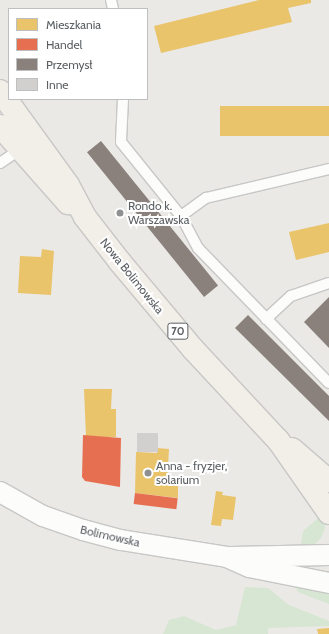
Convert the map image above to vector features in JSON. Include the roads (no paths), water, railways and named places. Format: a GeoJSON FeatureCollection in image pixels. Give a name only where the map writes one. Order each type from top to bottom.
{"type":"FeatureCollection","features":[{"type":"Feature","properties":{"kind":"main road","name":"Nowa Bolimowska"},"geometry":{"type":"LineString","coordinates":[[0,91],[68,185],[85,217]]}},
{"type":"Feature","properties":{"kind":"main road","name":"Nowa Bolimowska"},"geometry":{"type":"LineString","coordinates":[[0,126],[19,150],[61,197],[85,217],[193,349],[278,440],[329,513]]}},
{"type":"Feature","properties":{"kind":"main road","name":"Nowa Bolimowska"},"geometry":{"type":"LineString","coordinates":[[278,440],[299,454],[329,481]]}},
{"type":"Feature","properties":{"kind":"street","name":"Bolimowska"},"geometry":{"type":"LineString","coordinates":[[0,492],[43,516],[68,526],[121,540],[227,557],[329,555]]}},
{"type":"Feature","properties":{"kind":"street","name":"Bolimowska"},"geometry":{"type":"LineString","coordinates":[[227,557],[249,567],[329,583]]}},
{"type":"Feature","properties":{"kind":"lane"},"geometry":{"type":"LineString","coordinates":[[123,100],[121,142],[181,216],[198,248],[329,383]]}},
{"type":"Feature","properties":{"kind":"lane"},"geometry":{"type":"LineString","coordinates":[[0,163],[19,150]]}},
{"type":"Feature","properties":{"kind":"lane"},"geometry":{"type":"LineString","coordinates":[[181,216],[206,198],[329,169]]}},
{"type":"Feature","properties":{"kind":"lane"},"geometry":{"type":"LineString","coordinates":[[266,319],[291,296],[329,283]]}},
{"type":"Feature","properties":{"kind":"place","name":"Rondo k. Warszawska"},"geometry":{"type":"Point","coordinates":[120,213]}},
{"type":"Feature","properties":{"kind":"place","name":"Anna - fryzjer, solarium"},"geometry":{"type":"Point","coordinates":[148,473]}}]}
